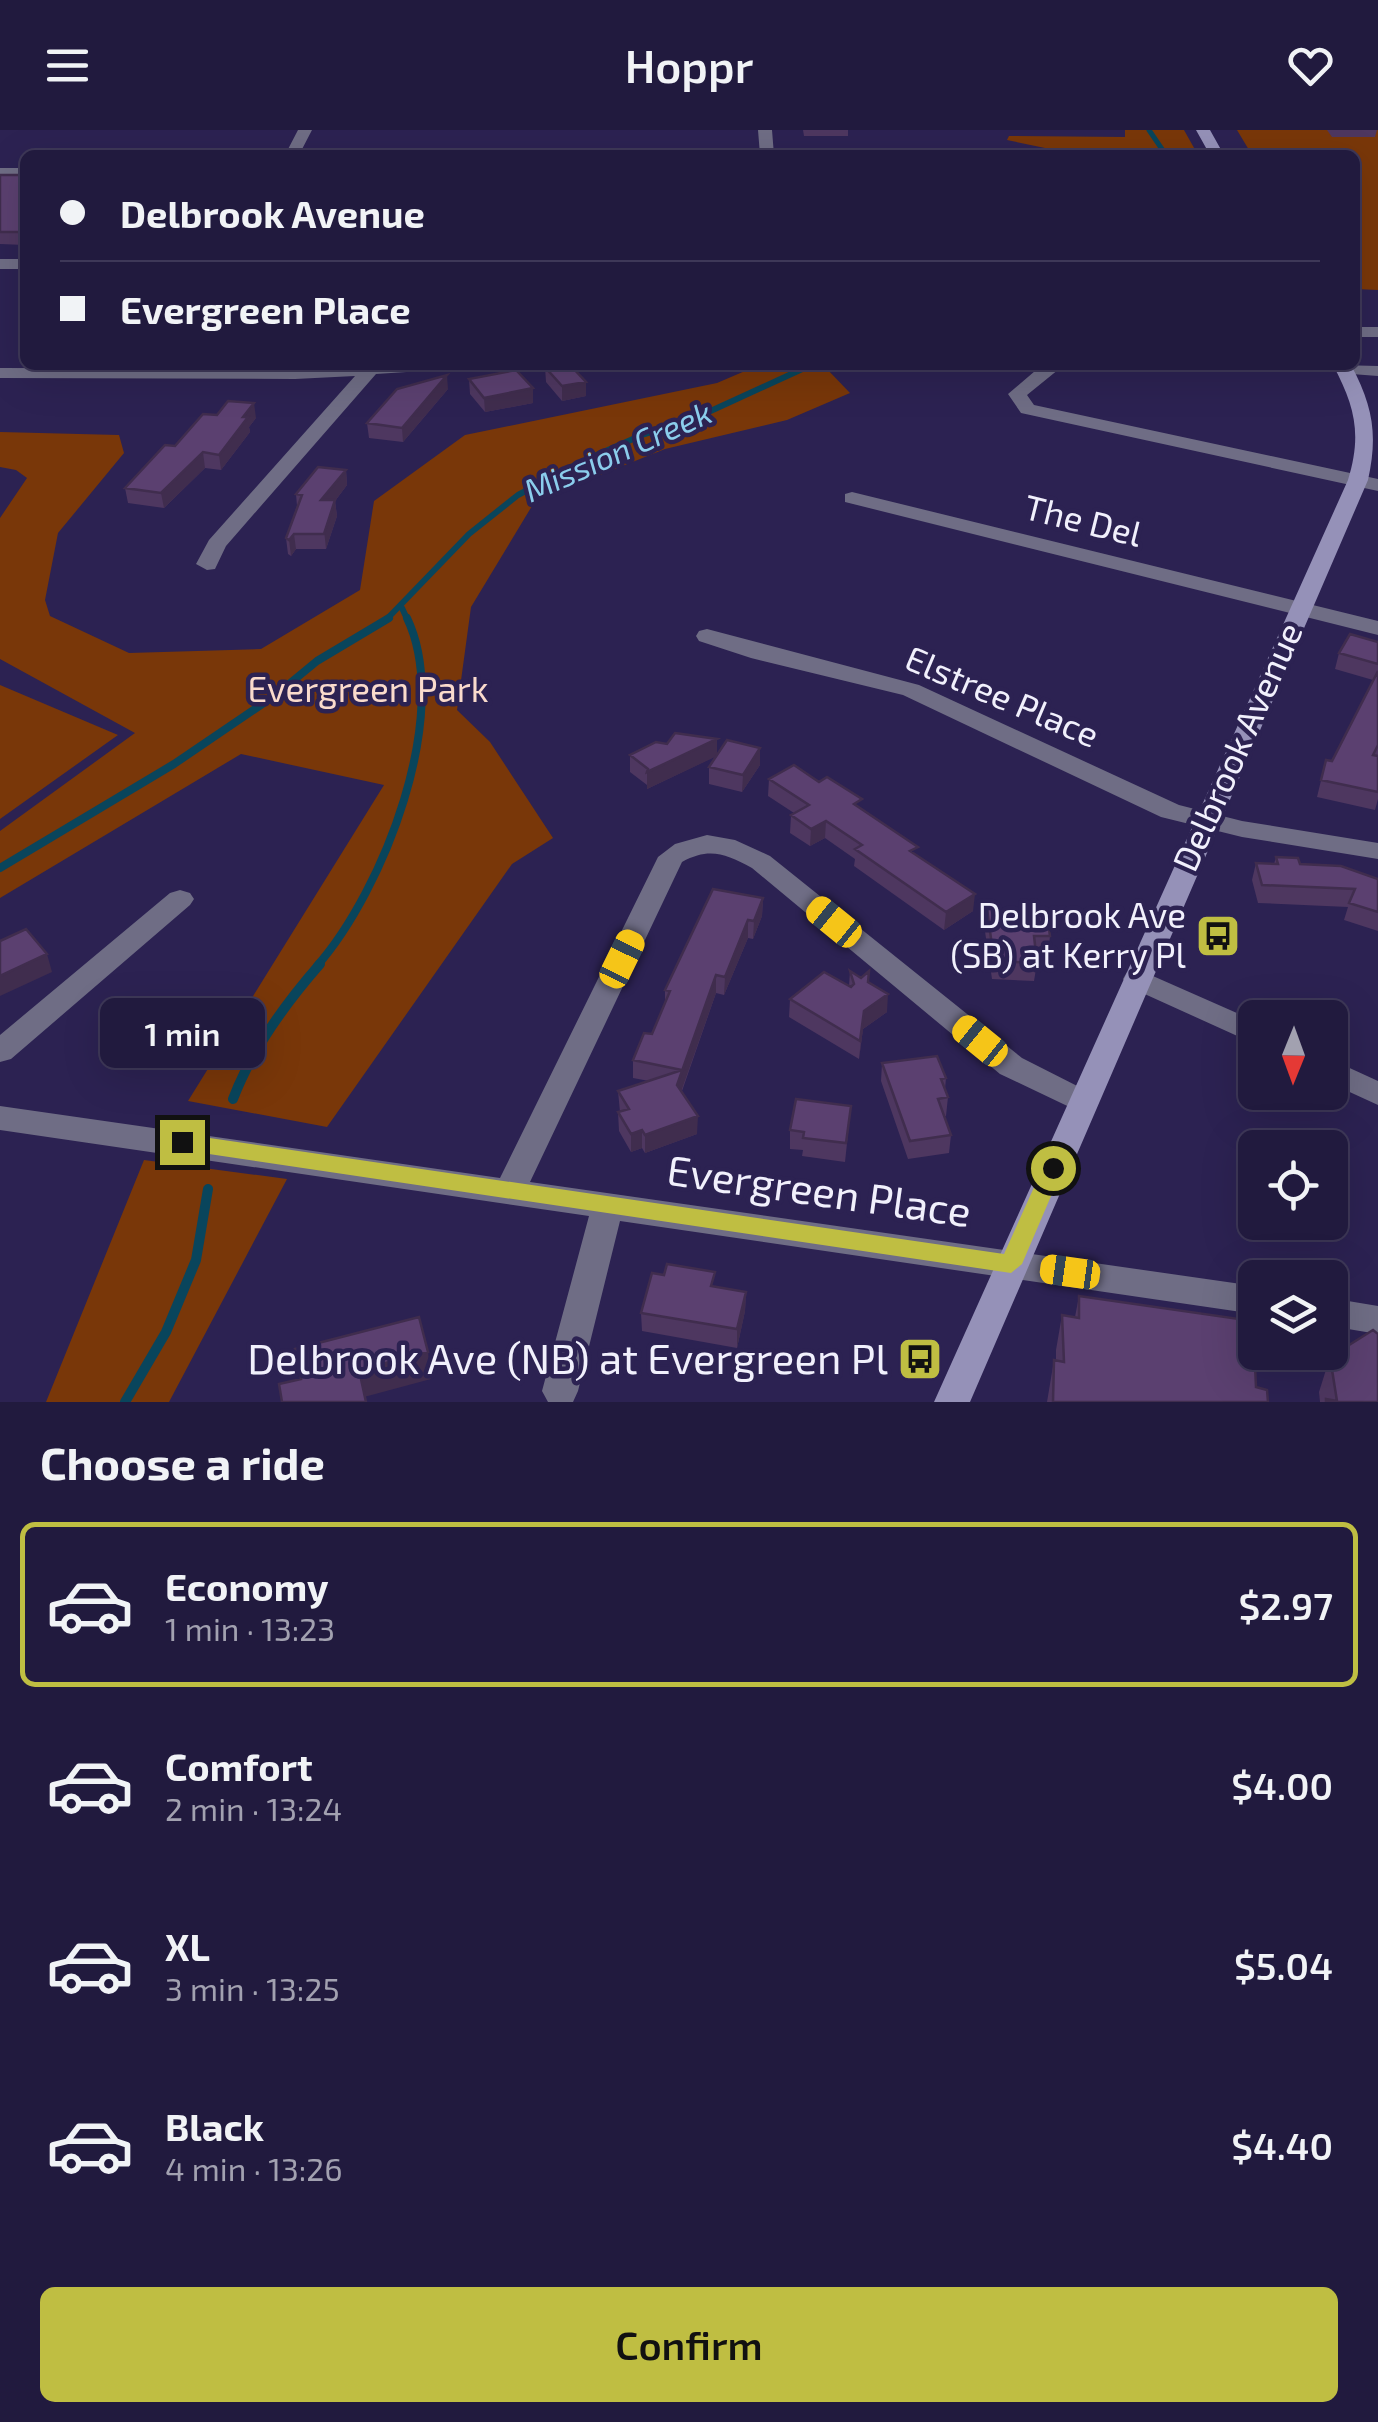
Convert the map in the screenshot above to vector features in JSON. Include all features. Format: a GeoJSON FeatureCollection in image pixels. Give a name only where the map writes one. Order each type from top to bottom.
{"type":"FeatureCollection","features":[{"type":"Feature","properties":{"kind":"street"},"geometry":{"type":"LineString","coordinates":[[0,373],[381,370]]}},
{"type":"Feature","properties":{"kind":"street"},"geometry":{"type":"LineString","coordinates":[[1047,370],[1017,394],[1028,409],[1368,483]]}},
{"type":"Feature","properties":{"kind":"street","name":"Delbrook Avenue"},"geometry":{"type":"LineString","coordinates":[[952,1402],[1299,607],[1368,483],[1370,435],[1360,397],[1345,370]]}},
{"type":"Feature","properties":{"kind":"street"},"geometry":{"type":"LineString","coordinates":[[206,564],[216,544],[370,371]]}},
{"type":"Feature","properties":{"kind":"street","name":"The Del"},"geometry":{"type":"LineString","coordinates":[[852,498],[1378,628]]}},
{"type":"Feature","properties":{"kind":"street","name":"Elstree Place"},"geometry":{"type":"LineString","coordinates":[[708,636],[759,653],[911,690],[1170,811],[1205,822],[1378,851]]}},
{"type":"Feature","properties":{"kind":"street"},"geometry":{"type":"LineString","coordinates":[[510,1190],[671,857],[698,841],[724,843],[761,862],[1010,1066],[1082,1102]]}},
{"type":"Feature","properties":{"kind":"street"},"geometry":{"type":"LineString","coordinates":[[0,1052],[180,899]]}},
{"type":"Feature","properties":{"kind":"street"},"geometry":{"type":"LineString","coordinates":[[1137,979],[1238,1026]]}},
{"type":"Feature","properties":{"kind":"street"},"geometry":{"type":"LineString","coordinates":[[1348,1079],[1378,1094]]}},
{"type":"Feature","properties":{"kind":"street","name":"Evergreen Place"},"geometry":{"type":"LineString","coordinates":[[0,1118],[1238,1297]]}},
{"type":"Feature","properties":{"kind":"street"},"geometry":{"type":"LineString","coordinates":[[560,1391],[608,1205]]}},
{"type":"Feature","properties":{"kind":"street"},"geometry":{"type":"LineString","coordinates":[[1348,1315],[1378,1320]]}},
{"type":"Feature","properties":{"kind":"green space"},"geometry":{"type":"Polygon","coordinates":[[[1125,130],[1184,130],[1195,150],[1047,150],[1007,140],[1009,136],[1125,137],[1125,130]]]}},
{"type":"Feature","properties":{"kind":"green space"},"geometry":{"type":"Polygon","coordinates":[[[1237,130],[1378,130],[1378,290],[1360,289],[1360,150],[1249,150],[1237,130]]]}},
{"type":"Feature","properties":{"kind":"green space","name":"Evergreen Park"},"geometry":{"type":"Polygon","coordinates":[[[747,370],[828,370],[850,393],[787,420],[665,449],[535,501],[471,607],[457,710],[490,742],[553,838],[512,864],[327,1127],[188,1101],[384,785],[241,754],[0,898],[0,831],[135,733],[0,659],[0,518],[27,478],[16,470],[0,467],[0,432],[119,435],[124,453],[58,533],[45,600],[50,616],[129,653],[261,649],[360,590],[374,501],[465,435],[717,383],[747,370]]]}},
{"type":"Feature","properties":{"kind":"green space"},"geometry":{"type":"Polygon","coordinates":[[[0,685],[118,735],[0,819],[0,685]]]}},
{"type":"Feature","properties":{"kind":"green space"},"geometry":{"type":"Polygon","coordinates":[[[144,1160],[287,1179],[169,1402],[46,1402],[144,1160]]]}},
{"type":"Feature","properties":{"kind":"building"},"geometry":{"type":"Polygon","coordinates":[[[0,175],[20,175],[20,232],[0,232],[0,175]]]}},
{"type":"Feature","properties":{"kind":"building"},"geometry":{"type":"Polygon","coordinates":[[[516,370],[533,388],[484,398],[469,379],[516,370]]]}},
{"type":"Feature","properties":{"kind":"building"},"geometry":{"type":"Polygon","coordinates":[[[548,370],[575,370],[586,382],[562,386],[548,370]]]}},
{"type":"Feature","properties":{"kind":"building"},"geometry":{"type":"Polygon","coordinates":[[[447,375],[402,428],[367,423],[397,389],[447,375]]]}},
{"type":"Feature","properties":{"kind":"building"},"geometry":{"type":"Polygon","coordinates":[[[228,401],[254,403],[219,455],[203,452],[161,493],[125,488],[165,445],[175,446],[203,414],[217,415],[228,401]]]}},
{"type":"Feature","properties":{"kind":"building"},"geometry":{"type":"Polygon","coordinates":[[[318,467],[346,470],[321,500],[335,500],[324,534],[294,534],[289,540],[286,538],[302,495],[296,494],[318,467]]]}},
{"type":"Feature","properties":{"kind":"building"},"geometry":{"type":"Polygon","coordinates":[[[1350,634],[1378,642],[1378,664],[1339,653],[1350,634]]]}},
{"type":"Feature","properties":{"kind":"building"},"geometry":{"type":"Polygon","coordinates":[[[1378,671],[1378,745],[1373,755],[1378,756],[1378,792],[1321,780],[1326,760],[1332,761],[1378,671]]]}},
{"type":"Feature","properties":{"kind":"building"},"geometry":{"type":"Polygon","coordinates":[[[675,733],[717,739],[647,772],[630,755],[656,742],[667,744],[675,733]]]}},
{"type":"Feature","properties":{"kind":"building"},"geometry":{"type":"Polygon","coordinates":[[[727,740],[760,748],[743,775],[709,767],[727,740]]]}},
{"type":"Feature","properties":{"kind":"building"},"geometry":{"type":"Polygon","coordinates":[[[794,765],[819,782],[827,777],[862,799],[854,804],[918,847],[910,851],[975,894],[946,912],[855,849],[862,845],[826,821],[811,829],[791,815],[809,805],[769,779],[794,765]]]}},
{"type":"Feature","properties":{"kind":"building"},"geometry":{"type":"Polygon","coordinates":[[[1276,857],[1298,858],[1300,864],[1341,866],[1378,879],[1378,912],[1349,903],[1355,889],[1262,885],[1256,863],[1278,864],[1276,857]]]}},
{"type":"Feature","properties":{"kind":"building"},"geometry":{"type":"Polygon","coordinates":[[[713,889],[763,898],[754,921],[748,920],[725,977],[716,975],[677,1085],[698,1116],[645,1135],[642,1130],[631,1134],[618,1112],[629,1109],[618,1091],[682,1070],[633,1060],[644,1033],[652,1034],[670,991],[665,990],[713,889]]]}},
{"type":"Feature","properties":{"kind":"building"},"geometry":{"type":"Polygon","coordinates":[[[986,901],[1004,913],[1047,914],[1050,936],[1034,936],[1037,963],[994,961],[986,901]]]}},
{"type":"Feature","properties":{"kind":"building"},"geometry":{"type":"Polygon","coordinates":[[[26,929],[47,954],[0,976],[0,941],[26,929]]]}},
{"type":"Feature","properties":{"kind":"building"},"geometry":{"type":"Polygon","coordinates":[[[850,971],[861,978],[869,971],[868,982],[888,994],[864,1011],[860,1041],[790,999],[824,972],[851,987],[854,984],[850,971]]]}},
{"type":"Feature","properties":{"kind":"building"},"geometry":{"type":"Polygon","coordinates":[[[937,1056],[948,1097],[938,1099],[951,1135],[910,1141],[882,1063],[937,1056]]]}},
{"type":"Feature","properties":{"kind":"building"},"geometry":{"type":"Polygon","coordinates":[[[796,1099],[851,1106],[846,1143],[803,1138],[804,1132],[790,1130],[796,1099]]]}},
{"type":"Feature","properties":{"kind":"building"},"geometry":{"type":"Polygon","coordinates":[[[667,1264],[715,1272],[711,1286],[746,1292],[737,1329],[641,1313],[652,1273],[664,1275],[667,1264]]]}},
{"type":"Feature","properties":{"kind":"building"},"geometry":{"type":"Polygon","coordinates":[[[1079,1296],[1238,1319],[1238,1370],[1255,1370],[1256,1387],[1267,1390],[1268,1402],[1053,1402],[1054,1360],[1064,1362],[1062,1315],[1079,1318],[1079,1296]]]}},
{"type":"Feature","properties":{"kind":"building"},"geometry":{"type":"Polygon","coordinates":[[[419,1317],[428,1352],[359,1370],[366,1402],[282,1402],[279,1384],[301,1379],[295,1349],[419,1317]]]}},
{"type":"Feature","properties":{"kind":"building"},"geometry":{"type":"Polygon","coordinates":[[[1373,1330],[1378,1334],[1378,1402],[1326,1402],[1337,1401],[1332,1370],[1348,1370],[1348,1346],[1373,1330]]]}},
{"type":"Feature","properties":{"kind":"waterway","name":"Mission Creek"},"geometry":{"type":"LineString","coordinates":[[1149,130],[1163,150]]}},
{"type":"Feature","properties":{"kind":"waterway","name":"Mission Creek"},"geometry":{"type":"LineString","coordinates":[[386,620],[469,534],[518,495],[583,461],[642,435],[691,420],[800,370]]}},
{"type":"Feature","properties":{"kind":"waterway"},"geometry":{"type":"LineString","coordinates":[[402,608],[408,620]]}},
{"type":"Feature","properties":{"kind":"waterway"},"geometry":{"type":"LineString","coordinates":[[0,868],[174,764],[277,694],[317,661],[386,620]]}},
{"type":"Feature","properties":{"kind":"waterway"},"geometry":{"type":"LineString","coordinates":[[317,966],[365,893],[404,800],[422,702],[419,657],[408,620]]}},
{"type":"Feature","properties":{"kind":"waterway"},"geometry":{"type":"LineString","coordinates":[[233,1099],[270,1028],[320,964]]}},
{"type":"Feature","properties":{"kind":"waterway"},"geometry":{"type":"LineString","coordinates":[[125,1402],[166,1332],[196,1260],[208,1189]]}},
{"type":"Feature","properties":{"kind":"place","name":"Delbrook Ave (SB) at Kerry Pl"},"geometry":{"type":"Point","coordinates":[1218,936]}},
{"type":"Feature","properties":{"kind":"place","name":"Delbrook Ave (NB) at Evergreen Pl"},"geometry":{"type":"Point","coordinates":[920,1359]}},
{"type":"Feature","properties":{"kind":"route"},"geometry":{"type":"LineString","coordinates":[[182,1142],[1011,1264],[1053,1168]]}}]}
